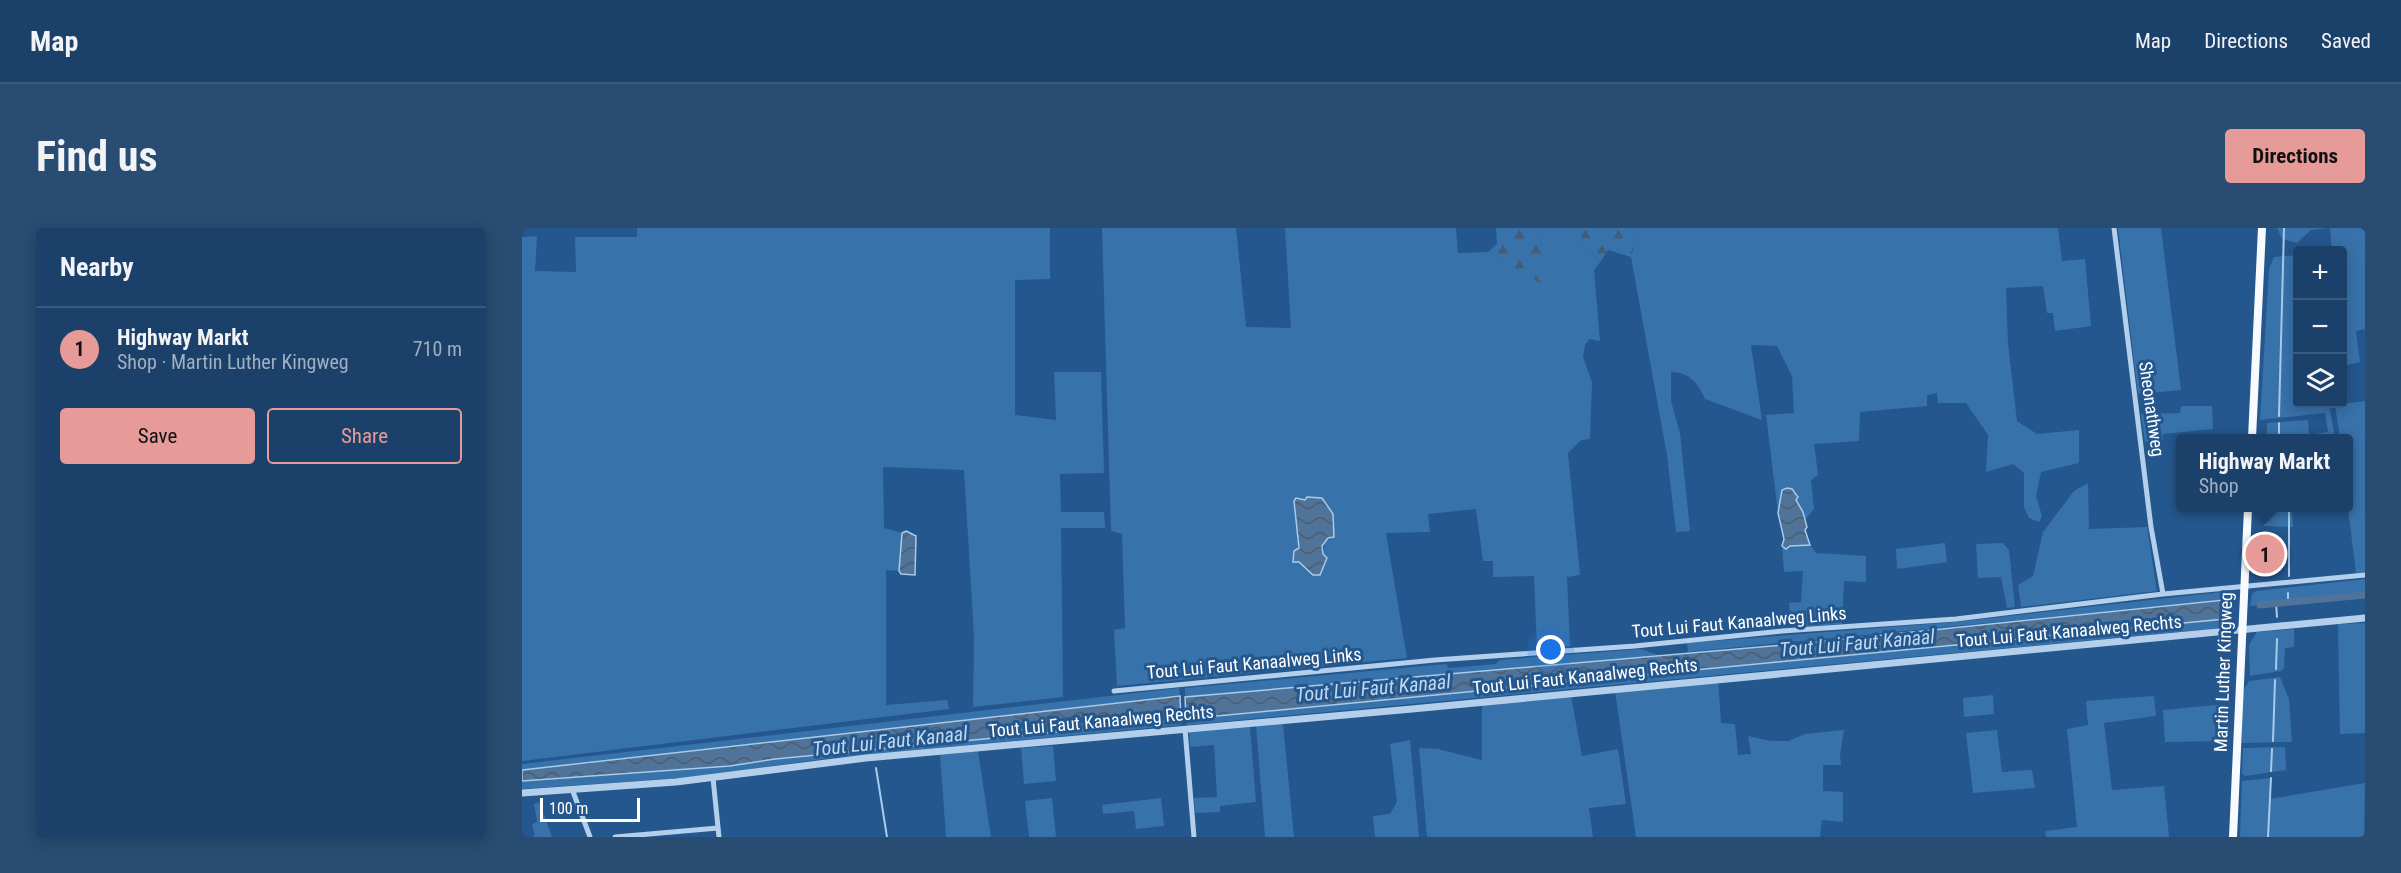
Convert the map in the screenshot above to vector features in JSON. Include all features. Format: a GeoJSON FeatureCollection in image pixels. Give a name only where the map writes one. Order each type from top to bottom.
{"type":"FeatureCollection","features":[{"type":"Feature","properties":{"kind":"main road"},"geometry":{"type":"LineString","coordinates":[[2252,434],[2262,228]]}},
{"type":"Feature","properties":{"kind":"main road","name":"Martin Luther Kingweg"},"geometry":{"type":"LineString","coordinates":[[2233,837],[2248,512]]}},
{"type":"Feature","properties":{"kind":"street","name":"Sheonathweg"},"geometry":{"type":"LineString","coordinates":[[2114,228],[2151,527],[2163,594]]}},
{"type":"Feature","properties":{"kind":"street","name":"Tout Lui Faut Kanaalweg Links"},"geometry":{"type":"LineString","coordinates":[[1114,691],[1435,660],[1956,619],[2163,594],[2365,575]]}},
{"type":"Feature","properties":{"kind":"street","name":"Tout Lui Faut Kanaalweg Rechts"},"geometry":{"type":"LineString","coordinates":[[522,793],[713,778],[828,762],[2365,618]]}},
{"type":"Feature","properties":{"kind":"street"},"geometry":{"type":"LineString","coordinates":[[1185,729],[1194,837]]}},
{"type":"Feature","properties":{"kind":"street"},"geometry":{"type":"LineString","coordinates":[[713,778],[719,837]]}},
{"type":"Feature","properties":{"kind":"street"},"geometry":{"type":"LineString","coordinates":[[572,789],[590,837]]}},
{"type":"Feature","properties":{"kind":"street"},"geometry":{"type":"LineString","coordinates":[[615,837],[664,835],[718,828]]}},
{"type":"Feature","properties":{"kind":"green space"},"geometry":{"type":"Polygon","coordinates":[[[637,228],[1050,228],[1050,279],[1015,280],[1015,415],[1056,420],[1054,372],[1101,372],[1104,473],[1060,474],[1061,512],[1104,512],[1105,528],[1061,528],[1063,697],[973,707],[974,636],[964,470],[883,467],[884,528],[902,533],[899,571],[886,570],[886,705],[947,700],[949,709],[522,761],[522,237],[537,236],[535,271],[576,272],[575,237],[637,237],[637,228]]]}},
{"type":"Feature","properties":{"kind":"green space"},"geometry":{"type":"Polygon","coordinates":[[[1102,228],[1236,228],[1246,327],[1291,328],[1285,228],[1456,228],[1458,253],[1488,252],[1544,285],[1539,228],[1580,228],[1583,245],[1601,261],[1594,270],[1600,341],[1589,339],[1585,345],[1583,357],[1592,382],[1590,439],[1581,440],[1568,453],[1580,575],[1567,577],[1570,646],[1537,649],[1534,576],[1493,577],[1493,561],[1483,561],[1476,509],[1428,514],[1430,532],[1386,533],[1407,658],[1117,686],[1114,630],[1125,628],[1122,534],[1111,531],[1102,228]],[[1298,534],[1299,562],[1306,567],[1323,554],[1325,541],[1333,538],[1298,534]]]}},
{"type":"Feature","properties":{"kind":"green space"},"geometry":{"type":"Polygon","coordinates":[[[1496,228],[1539,228],[1545,286],[1488,252],[1497,244],[1496,228]]]}},
{"type":"Feature","properties":{"kind":"green space"},"geometry":{"type":"Polygon","coordinates":[[[1580,228],[1628,228],[1636,239],[1631,257],[1608,250],[1601,261],[1583,245],[1580,228]]]}},
{"type":"Feature","properties":{"kind":"green space"},"geometry":{"type":"Polygon","coordinates":[[[1628,228],[2058,228],[2062,261],[2085,259],[2091,326],[2055,331],[2053,313],[2047,313],[2043,286],[2006,288],[2008,344],[2017,421],[2037,434],[2079,430],[2079,463],[2041,472],[2036,496],[2042,516],[2039,522],[2029,518],[2024,507],[2024,473],[2013,464],[1986,472],[1988,435],[1966,403],[1938,403],[1937,393],[1927,395],[1927,406],[1860,412],[1859,441],[1814,444],[1818,475],[1811,480],[1814,509],[1805,520],[1796,500],[1782,490],[1778,513],[1766,415],[1794,413],[1792,376],[1777,346],[1751,345],[1762,420],[1705,399],[1688,376],[1671,372],[1671,401],[1680,433],[1690,531],[1676,532],[1667,455],[1631,257],[1636,239],[1628,228]]]}},
{"type":"Feature","properties":{"kind":"green space"},"geometry":{"type":"Polygon","coordinates":[[[2118,228],[2161,228],[2181,390],[2138,394],[2118,228]]]}},
{"type":"Feature","properties":{"kind":"green space"},"geometry":{"type":"Polygon","coordinates":[[[2277,228],[2329,228],[2311,230],[2297,243],[2282,239],[2277,228]]]}},
{"type":"Feature","properties":{"kind":"green space"},"geometry":{"type":"Polygon","coordinates":[[[2330,228],[2365,228],[2365,329],[2356,331],[2360,362],[2347,365],[2347,246],[2332,246],[2330,228]]]}},
{"type":"Feature","properties":{"kind":"green space"},"geometry":{"type":"Polygon","coordinates":[[[2293,255],[2293,408],[2330,408],[2334,434],[2315,434],[2328,432],[2325,413],[2260,420],[2269,269],[2274,257],[2293,255]]]}},
{"type":"Feature","properties":{"kind":"green space"},"geometry":{"type":"Polygon","coordinates":[[[2365,401],[2365,572],[2356,573],[2348,512],[2353,512],[2353,434],[2339,434],[2335,408],[2347,408],[2347,403],[2365,401]]]}},
{"type":"Feature","properties":{"kind":"green space"},"geometry":{"type":"Polygon","coordinates":[[[2181,406],[2212,406],[2213,429],[2163,434],[2163,440],[2145,442],[2141,414],[2180,413],[2181,406]]]}},
{"type":"Feature","properties":{"kind":"green space"},"geometry":{"type":"Polygon","coordinates":[[[2308,420],[2309,434],[2267,434],[2267,423],[2308,420]]]}},
{"type":"Feature","properties":{"kind":"green space"},"geometry":{"type":"Polygon","coordinates":[[[2088,483],[2089,529],[2147,527],[2157,591],[2021,607],[2018,585],[2033,576],[2043,532],[2074,491],[2088,483]]]}},
{"type":"Feature","properties":{"kind":"green space"},"geometry":{"type":"Polygon","coordinates":[[[2265,512],[2292,512],[2293,527],[2264,526],[2265,512]]]}},
{"type":"Feature","properties":{"kind":"green space"},"geometry":{"type":"Polygon","coordinates":[[[1945,543],[1947,562],[1897,569],[1896,549],[1945,543]]]}},
{"type":"Feature","properties":{"kind":"green space"},"geometry":{"type":"Polygon","coordinates":[[[2003,543],[2009,550],[2015,607],[2007,608],[2001,577],[1978,578],[1976,544],[2003,543]]]}},
{"type":"Feature","properties":{"kind":"green space"},"geometry":{"type":"Polygon","coordinates":[[[1810,545],[1816,553],[1866,556],[1866,582],[1844,581],[1842,624],[1791,627],[1789,603],[1801,602],[1803,571],[1784,572],[1782,546],[1786,549],[1790,546],[1810,545]]]}},
{"type":"Feature","properties":{"kind":"green space"},"geometry":{"type":"Polygon","coordinates":[[[2365,579],[2365,595],[2250,606],[2252,594],[2256,591],[2365,579]]]}},
{"type":"Feature","properties":{"kind":"green space"},"geometry":{"type":"Polygon","coordinates":[[[2231,591],[2234,611],[2230,624],[2220,628],[1187,725],[1186,719],[1415,696],[2224,600],[1688,652],[1687,643],[1955,622],[2231,591]]]}},
{"type":"Feature","properties":{"kind":"green space"},"geometry":{"type":"Polygon","coordinates":[[[2365,623],[2365,733],[2340,734],[2338,624],[2365,623]]]}},
{"type":"Feature","properties":{"kind":"green space"},"geometry":{"type":"Polygon","coordinates":[[[2294,629],[2294,647],[2285,648],[2284,668],[2281,671],[2250,676],[2249,645],[2257,632],[2294,629]]]}},
{"type":"Feature","properties":{"kind":"green space"},"geometry":{"type":"Polygon","coordinates":[[[1640,649],[1659,655],[1185,697],[1185,688],[1446,664],[1449,668],[1496,664],[1500,660],[1640,649]]]}},
{"type":"Feature","properties":{"kind":"green space"},"geometry":{"type":"Polygon","coordinates":[[[2280,677],[2289,699],[2292,742],[2242,743],[2242,692],[2249,681],[2280,677]]]}},
{"type":"Feature","properties":{"kind":"green space"},"geometry":{"type":"Polygon","coordinates":[[[1718,680],[1721,723],[1735,724],[1738,755],[1751,754],[1748,736],[1771,741],[1788,741],[1805,734],[1844,730],[1840,755],[1841,765],[1823,765],[1823,791],[1843,792],[1843,822],[1822,820],[1820,837],[1636,837],[1615,691],[1718,680]]]}},
{"type":"Feature","properties":{"kind":"green space"},"geometry":{"type":"Polygon","coordinates":[[[1179,688],[1180,696],[522,770],[522,764],[1179,688]]]}},
{"type":"Feature","properties":{"kind":"green space"},"geometry":{"type":"Polygon","coordinates":[[[1993,695],[1994,714],[1964,717],[1963,698],[1993,695]]]}},
{"type":"Feature","properties":{"kind":"green space"},"geometry":{"type":"Polygon","coordinates":[[[1571,696],[1582,756],[1618,749],[1626,804],[1589,808],[1593,837],[1427,837],[1419,748],[1438,749],[1482,760],[1482,705],[1571,696]]]}},
{"type":"Feature","properties":{"kind":"green space"},"geometry":{"type":"Polygon","coordinates":[[[2154,696],[2156,716],[2104,723],[2112,790],[2164,786],[2169,837],[2046,837],[2045,831],[2077,827],[2067,729],[2088,725],[2086,701],[2154,696]]]}},
{"type":"Feature","properties":{"kind":"green space"},"geometry":{"type":"Polygon","coordinates":[[[2226,704],[2226,741],[2165,742],[2163,710],[2226,704]]]}},
{"type":"Feature","properties":{"kind":"green space"},"geometry":{"type":"Polygon","coordinates":[[[1181,720],[1181,725],[838,757],[682,778],[522,789],[522,781],[730,766],[775,759],[1181,720]]]}},
{"type":"Feature","properties":{"kind":"green space"},"geometry":{"type":"Polygon","coordinates":[[[1283,724],[1294,837],[1265,837],[1256,726],[1283,724]]]}},
{"type":"Feature","properties":{"kind":"green space"},"geometry":{"type":"Polygon","coordinates":[[[1250,727],[1256,802],[1220,806],[1220,812],[1195,813],[1194,798],[1217,797],[1214,745],[1190,747],[1189,731],[1250,727]]]}},
{"type":"Feature","properties":{"kind":"green space"},"geometry":{"type":"Polygon","coordinates":[[[1997,730],[2002,772],[2032,770],[2035,788],[1973,793],[1966,733],[1997,730]]]}},
{"type":"Feature","properties":{"kind":"green space"},"geometry":{"type":"Polygon","coordinates":[[[1410,740],[1419,837],[1375,837],[1373,816],[1390,814],[1397,802],[1390,744],[1410,740]]]}},
{"type":"Feature","properties":{"kind":"green space"},"geometry":{"type":"Polygon","coordinates":[[[1053,746],[1056,781],[1024,784],[1021,748],[1053,746]]]}},
{"type":"Feature","properties":{"kind":"green space"},"geometry":{"type":"Polygon","coordinates":[[[2285,747],[2286,770],[2245,776],[2242,773],[2243,748],[2285,747]]]}},
{"type":"Feature","properties":{"kind":"green space"},"geometry":{"type":"Polygon","coordinates":[[[978,751],[991,837],[946,837],[940,755],[978,751]]]}},
{"type":"Feature","properties":{"kind":"green space"},"geometry":{"type":"Polygon","coordinates":[[[2271,778],[2270,799],[2365,783],[2364,837],[2240,837],[2242,781],[2271,778]]]}},
{"type":"Feature","properties":{"kind":"green space"},"geometry":{"type":"Polygon","coordinates":[[[1052,798],[1056,837],[1029,837],[1025,801],[1052,798]]]}},
{"type":"Feature","properties":{"kind":"green space"},"geometry":{"type":"Polygon","coordinates":[[[1161,798],[1164,826],[1136,829],[1134,811],[1103,814],[1102,805],[1161,798]]]}},
{"type":"Feature","properties":{"kind":"green space"},"geometry":{"type":"Polygon","coordinates":[[[539,802],[552,837],[532,837],[535,835],[532,825],[537,821],[534,804],[539,802]]]}},
{"type":"Feature","properties":{"kind":"water"},"geometry":{"type":"Polygon","coordinates":[[[1792,489],[1798,497],[1796,500],[1803,512],[1810,545],[1790,546],[1786,549],[1782,546],[1784,539],[1778,513],[1782,490],[1792,489]]]}},
{"type":"Feature","properties":{"kind":"water"},"geometry":{"type":"Polygon","coordinates":[[[1307,497],[1322,498],[1333,514],[1334,537],[1328,538],[1322,546],[1323,554],[1327,558],[1320,575],[1313,575],[1299,562],[1293,562],[1294,551],[1299,548],[1294,501],[1296,498],[1305,500],[1307,497]]]}},
{"type":"Feature","properties":{"kind":"water"},"geometry":{"type":"Polygon","coordinates":[[[906,531],[916,536],[915,575],[901,574],[899,571],[902,533],[906,531]]]}},
{"type":"Feature","properties":{"kind":"water"},"geometry":{"type":"Polygon","coordinates":[[[2224,600],[2225,619],[1186,719],[1185,697],[1816,642],[2224,600]]]}},
{"type":"Feature","properties":{"kind":"water"},"geometry":{"type":"Polygon","coordinates":[[[1180,696],[1181,720],[775,759],[730,766],[522,781],[522,770],[1180,696]]]}},
{"type":"Feature","properties":{"kind":"waterway"},"geometry":{"type":"LineString","coordinates":[[2279,416],[2284,228]]}},
{"type":"Feature","properties":{"kind":"waterway"},"geometry":{"type":"LineString","coordinates":[[2279,423],[2279,434]]}},
{"type":"Feature","properties":{"kind":"waterway"},"geometry":{"type":"LineString","coordinates":[[2289,512],[2289,576]]}},
{"type":"Feature","properties":{"kind":"waterway"},"geometry":{"type":"LineString","coordinates":[[2288,593],[2288,601]]}},
{"type":"Feature","properties":{"kind":"waterway","name":"Tout Lui Faut Kanaal"},"geometry":{"type":"LineString","coordinates":[[2260,605],[2365,595]]}},
{"type":"Feature","properties":{"kind":"waterway"},"geometry":{"type":"LineString","coordinates":[[2276,603],[2277,617]]}},
{"type":"Feature","properties":{"kind":"waterway"},"geometry":{"type":"LineString","coordinates":[[2276,669],[2277,639]]}},
{"type":"Feature","properties":{"kind":"waterway"},"geometry":{"type":"LineString","coordinates":[[2273,741],[2275,680]]}},
{"type":"Feature","properties":{"kind":"waterway"},"geometry":{"type":"LineString","coordinates":[[2271,771],[2272,749]]}},
{"type":"Feature","properties":{"kind":"waterway"},"geometry":{"type":"LineString","coordinates":[[876,768],[887,837]]}},
{"type":"Feature","properties":{"kind":"waterway"},"geometry":{"type":"LineString","coordinates":[[2268,837],[2271,778]]}},
{"type":"Feature","properties":{"kind":"place","name":"Highway Markt"},"geometry":{"type":"Point","coordinates":[2265,554]}}]}
